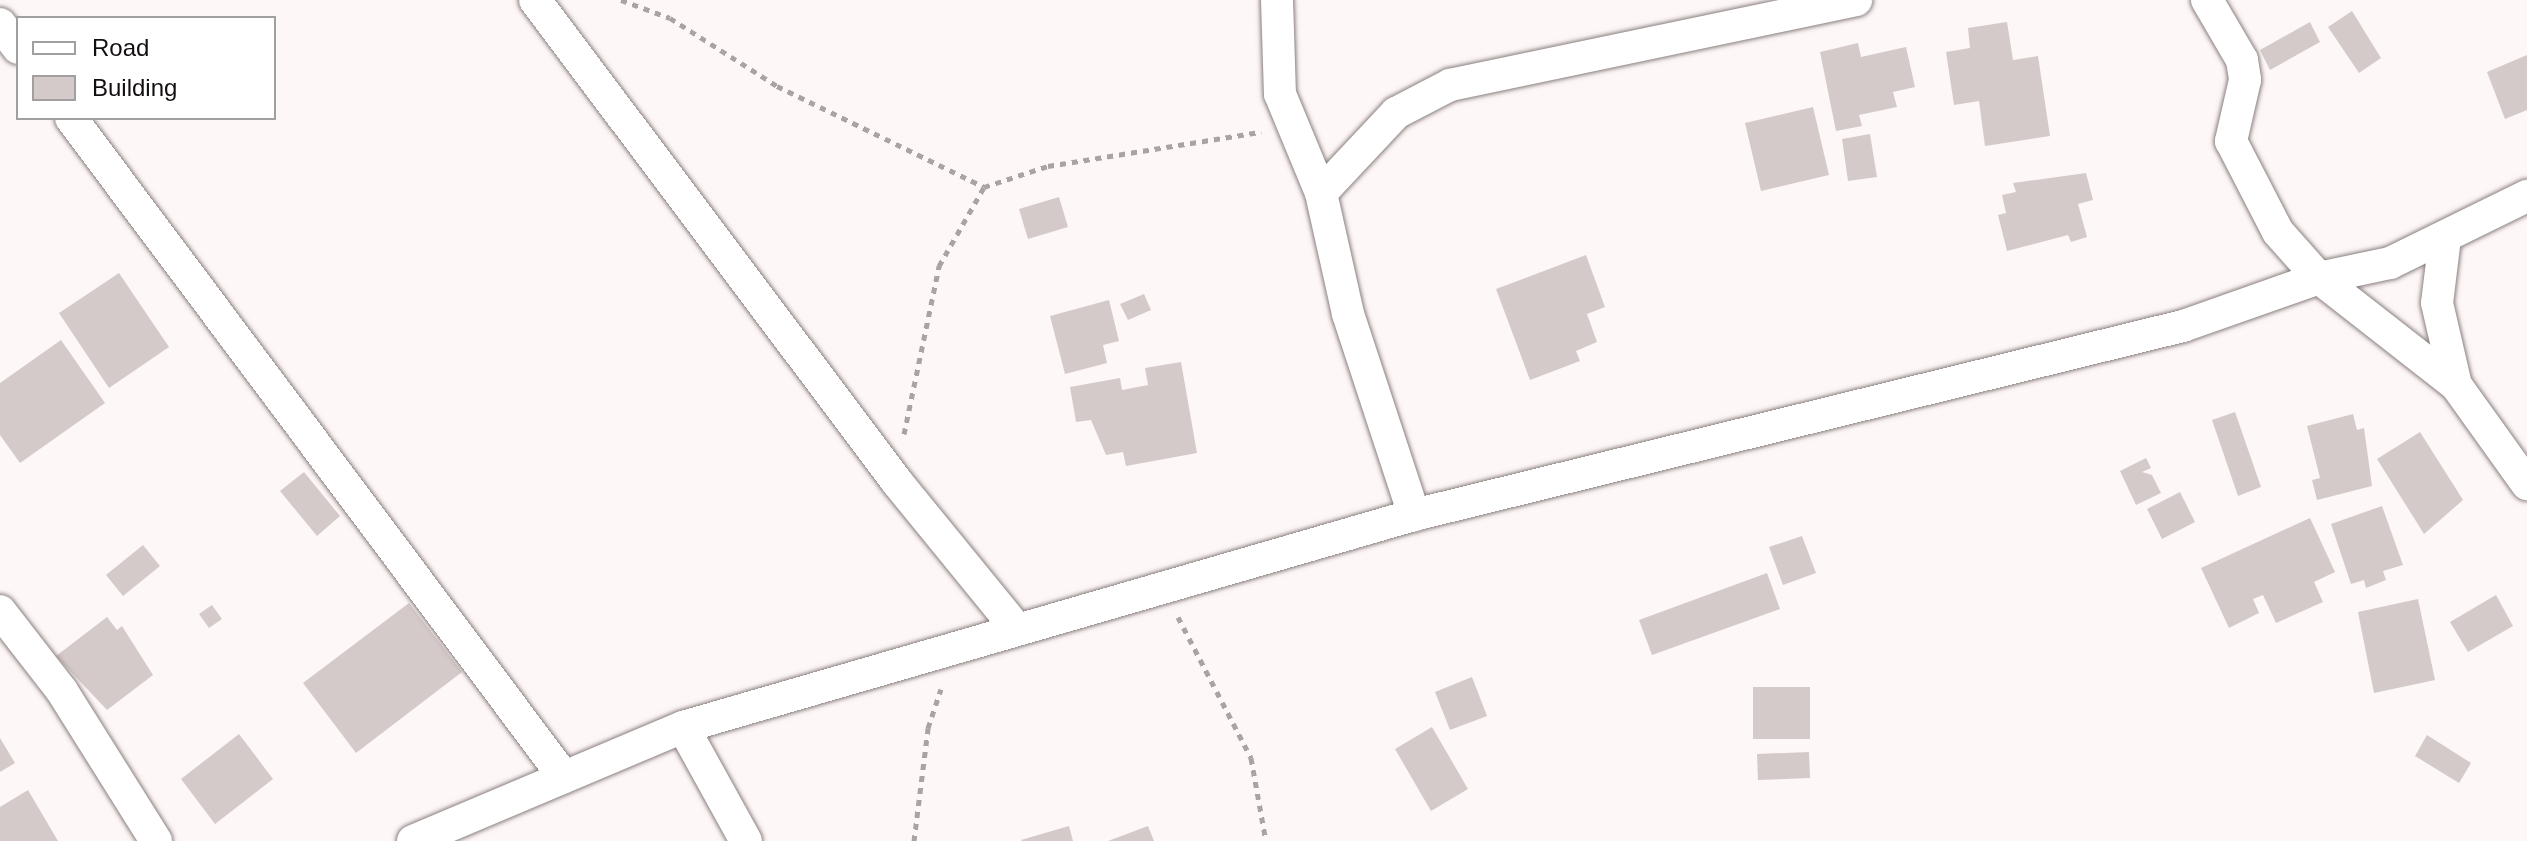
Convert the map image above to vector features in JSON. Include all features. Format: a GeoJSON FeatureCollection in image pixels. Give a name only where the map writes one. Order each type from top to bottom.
{"type":"FeatureCollection","features":[{"type":"Feature","properties":{"kind":"street"},"geometry":{"type":"LineString","coordinates":[[535,0],[897,482],[1016,628]]}},
{"type":"Feature","properties":{"kind":"street"},"geometry":{"type":"LineString","coordinates":[[1277,0],[1280,94],[1291,128],[1321,193],[1348,314],[1414,515]]}},
{"type":"Feature","properties":{"kind":"street"},"geometry":{"type":"LineString","coordinates":[[1321,193],[1396,113],[1450,85],[1856,0]]}},
{"type":"Feature","properties":{"kind":"street"},"geometry":{"type":"LineString","coordinates":[[2207,0],[2242,60],[2245,80],[2231,141],[2246,181],[2278,232],[2319,278],[2456,385],[2527,484]]}},
{"type":"Feature","properties":{"kind":"street"},"geometry":{"type":"LineString","coordinates":[[0,24],[16,45]]}},
{"type":"Feature","properties":{"kind":"street"},"geometry":{"type":"LineString","coordinates":[[72,120],[564,777]]}},
{"type":"Feature","properties":{"kind":"street"},"geometry":{"type":"LineString","coordinates":[[413,841],[683,727],[952,652],[1016,628],[1161,584],[1414,515],[2183,326],[2319,278],[2390,263],[2527,196]]}},
{"type":"Feature","properties":{"kind":"street"},"geometry":{"type":"LineString","coordinates":[[2445,238],[2437,303],[2456,385]]}},
{"type":"Feature","properties":{"kind":"street"},"geometry":{"type":"LineString","coordinates":[[0,611],[62,691],[156,841]]}},
{"type":"Feature","properties":{"kind":"street"},"geometry":{"type":"LineString","coordinates":[[683,727],[746,841]]}},
{"type":"Feature","properties":{"kind":"path"},"geometry":{"type":"LineString","coordinates":[[621,0],[670,18],[777,86],[984,187]]}},
{"type":"Feature","properties":{"kind":"path"},"geometry":{"type":"LineString","coordinates":[[897,482],[915,363],[939,266],[984,187],[1048,166],[1291,128]]}},
{"type":"Feature","properties":{"kind":"path"},"geometry":{"type":"LineString","coordinates":[[1161,584],[1251,758],[1266,841]]}},
{"type":"Feature","properties":{"kind":"path"},"geometry":{"type":"LineString","coordinates":[[914,841],[928,728],[952,652]]}},
{"type":"Feature","properties":{"kind":"building"},"geometry":{"type":"Polygon","coordinates":[[[2352,11],[2381,58],[2359,73],[2328,27],[2352,11]]]}},
{"type":"Feature","properties":{"kind":"building"},"geometry":{"type":"Polygon","coordinates":[[[2007,22],[2013,60],[2038,56],[2050,136],[1985,146],[1979,101],[1954,105],[1946,52],[1970,48],[1968,28],[2007,22]]]}},
{"type":"Feature","properties":{"kind":"building"},"geometry":{"type":"Polygon","coordinates":[[[2310,22],[2320,42],[2270,70],[2260,50],[2310,22]]]}},
{"type":"Feature","properties":{"kind":"building"},"geometry":{"type":"Polygon","coordinates":[[[1858,43],[1861,57],[1906,47],[1915,87],[1893,92],[1897,107],[1859,115],[1862,126],[1836,131],[1820,52],[1858,43]]]}},
{"type":"Feature","properties":{"kind":"building"},"geometry":{"type":"Polygon","coordinates":[[[2527,55],[2527,110],[2505,119],[2487,72],[2527,55]]]}},
{"type":"Feature","properties":{"kind":"building"},"geometry":{"type":"Polygon","coordinates":[[[1813,107],[1829,175],[1761,191],[1745,123],[1813,107]]]}},
{"type":"Feature","properties":{"kind":"building"},"geometry":{"type":"Polygon","coordinates":[[[1870,134],[1877,177],[1848,181],[1842,139],[1870,134]]]}},
{"type":"Feature","properties":{"kind":"building"},"geometry":{"type":"Polygon","coordinates":[[[2086,173],[2093,200],[2078,204],[2087,237],[2071,242],[2068,235],[2007,251],[1998,215],[2006,213],[2002,195],[2016,192],[2013,183],[2086,173]]]}},
{"type":"Feature","properties":{"kind":"building"},"geometry":{"type":"Polygon","coordinates":[[[1059,197],[1068,227],[1028,239],[1019,209],[1059,197]]]}},
{"type":"Feature","properties":{"kind":"building"},"geometry":{"type":"Polygon","coordinates":[[[1586,255],[1605,307],[1587,314],[1597,342],[1576,351],[1580,361],[1530,380],[1496,289],[1586,255]]]}},
{"type":"Feature","properties":{"kind":"building"},"geometry":{"type":"Polygon","coordinates":[[[119,273],[169,347],[109,388],[59,313],[119,273]]]}},
{"type":"Feature","properties":{"kind":"building"},"geometry":{"type":"Polygon","coordinates":[[[1144,294],[1151,310],[1128,320],[1120,304],[1144,294]]]}},
{"type":"Feature","properties":{"kind":"building"},"geometry":{"type":"Polygon","coordinates":[[[1109,300],[1119,341],[1103,345],[1107,363],[1065,374],[1050,316],[1109,300]]]}},
{"type":"Feature","properties":{"kind":"building"},"geometry":{"type":"Polygon","coordinates":[[[61,340],[105,403],[20,463],[0,435],[0,383],[61,340]]]}},
{"type":"Feature","properties":{"kind":"building"},"geometry":{"type":"Polygon","coordinates":[[[1181,362],[1197,453],[1126,466],[1123,452],[1106,455],[1091,420],[1076,422],[1070,387],[1120,378],[1122,390],[1148,385],[1145,368],[1181,362]]]}},
{"type":"Feature","properties":{"kind":"building"},"geometry":{"type":"Polygon","coordinates":[[[2235,412],[2261,487],[2238,496],[2212,420],[2235,412]]]}},
{"type":"Feature","properties":{"kind":"building"},"geometry":{"type":"Polygon","coordinates":[[[2353,414],[2357,430],[2364,428],[2372,486],[2317,500],[2312,480],[2320,478],[2307,426],[2353,414]]]}},
{"type":"Feature","properties":{"kind":"building"},"geometry":{"type":"Polygon","coordinates":[[[2420,432],[2463,500],[2424,534],[2377,459],[2420,432]]]}},
{"type":"Feature","properties":{"kind":"building"},"geometry":{"type":"Polygon","coordinates":[[[2146,458],[2151,468],[2142,472],[2152,475],[2161,493],[2136,505],[2120,471],[2146,458]]]}},
{"type":"Feature","properties":{"kind":"building"},"geometry":{"type":"Polygon","coordinates":[[[304,472],[340,516],[317,536],[280,491],[304,472]]]}},
{"type":"Feature","properties":{"kind":"building"},"geometry":{"type":"Polygon","coordinates":[[[2180,492],[2195,522],[2162,539],[2147,509],[2180,492]]]}},
{"type":"Feature","properties":{"kind":"building"},"geometry":{"type":"Polygon","coordinates":[[[2382,506],[2403,565],[2383,571],[2386,580],[2366,588],[2364,580],[2351,584],[2331,524],[2382,506]]]}},
{"type":"Feature","properties":{"kind":"building"},"geometry":{"type":"Polygon","coordinates":[[[2310,518],[2335,572],[2314,582],[2323,602],[2276,623],[2263,595],[2253,599],[2259,613],[2229,628],[2201,568],[2310,518]]]}},
{"type":"Feature","properties":{"kind":"building"},"geometry":{"type":"Polygon","coordinates":[[[1802,536],[1816,573],[1783,585],[1769,547],[1802,536]]]}},
{"type":"Feature","properties":{"kind":"building"},"geometry":{"type":"Polygon","coordinates":[[[143,545],[160,566],[123,596],[106,575],[143,545]]]}},
{"type":"Feature","properties":{"kind":"building"},"geometry":{"type":"Polygon","coordinates":[[[1767,573],[1780,609],[1652,655],[1639,620],[1767,573]]]}},
{"type":"Feature","properties":{"kind":"building"},"geometry":{"type":"Polygon","coordinates":[[[2496,595],[2513,626],[2468,652],[2450,622],[2496,595]]]}},
{"type":"Feature","properties":{"kind":"building"},"geometry":{"type":"Polygon","coordinates":[[[2418,599],[2435,680],[2374,693],[2358,612],[2418,599]]]}},
{"type":"Feature","properties":{"kind":"building"},"geometry":{"type":"Polygon","coordinates":[[[409,603],[462,672],[356,753],[303,683],[409,603]]]}},
{"type":"Feature","properties":{"kind":"building"},"geometry":{"type":"Polygon","coordinates":[[[212,605],[222,619],[209,628],[199,614],[212,605]]]}},
{"type":"Feature","properties":{"kind":"building"},"geometry":{"type":"Polygon","coordinates":[[[107,617],[117,630],[122,626],[153,675],[107,710],[56,656],[107,617]]]}},
{"type":"Feature","properties":{"kind":"building"},"geometry":{"type":"Polygon","coordinates":[[[1472,677],[1487,716],[1450,730],[1435,692],[1472,677]]]}},
{"type":"Feature","properties":{"kind":"building"},"geometry":{"type":"Polygon","coordinates":[[[1753,687],[1810,687],[1810,739],[1753,739],[1753,687]]]}},
{"type":"Feature","properties":{"kind":"building"},"geometry":{"type":"Polygon","coordinates":[[[1432,727],[1468,789],[1431,811],[1395,749],[1432,727]]]}},
{"type":"Feature","properties":{"kind":"building"},"geometry":{"type":"Polygon","coordinates":[[[239,734],[273,779],[215,824],[181,779],[239,734]]]}},
{"type":"Feature","properties":{"kind":"building"},"geometry":{"type":"Polygon","coordinates":[[[2427,735],[2471,763],[2459,783],[2415,756],[2427,735]]]}},
{"type":"Feature","properties":{"kind":"building"},"geometry":{"type":"Polygon","coordinates":[[[0,738],[15,763],[0,772],[0,738]]]}},
{"type":"Feature","properties":{"kind":"building"},"geometry":{"type":"Polygon","coordinates":[[[1809,752],[1810,778],[1758,780],[1757,754],[1809,752]]]}},
{"type":"Feature","properties":{"kind":"building"},"geometry":{"type":"Polygon","coordinates":[[[28,790],[58,841],[0,841],[0,807],[28,790]]]}},
{"type":"Feature","properties":{"kind":"building"},"geometry":{"type":"Polygon","coordinates":[[[1069,826],[1073,841],[1021,840],[1069,826]]]}},
{"type":"Feature","properties":{"kind":"building"},"geometry":{"type":"Polygon","coordinates":[[[1148,826],[1154,841],[1108,841],[1148,826]]]}}]}
